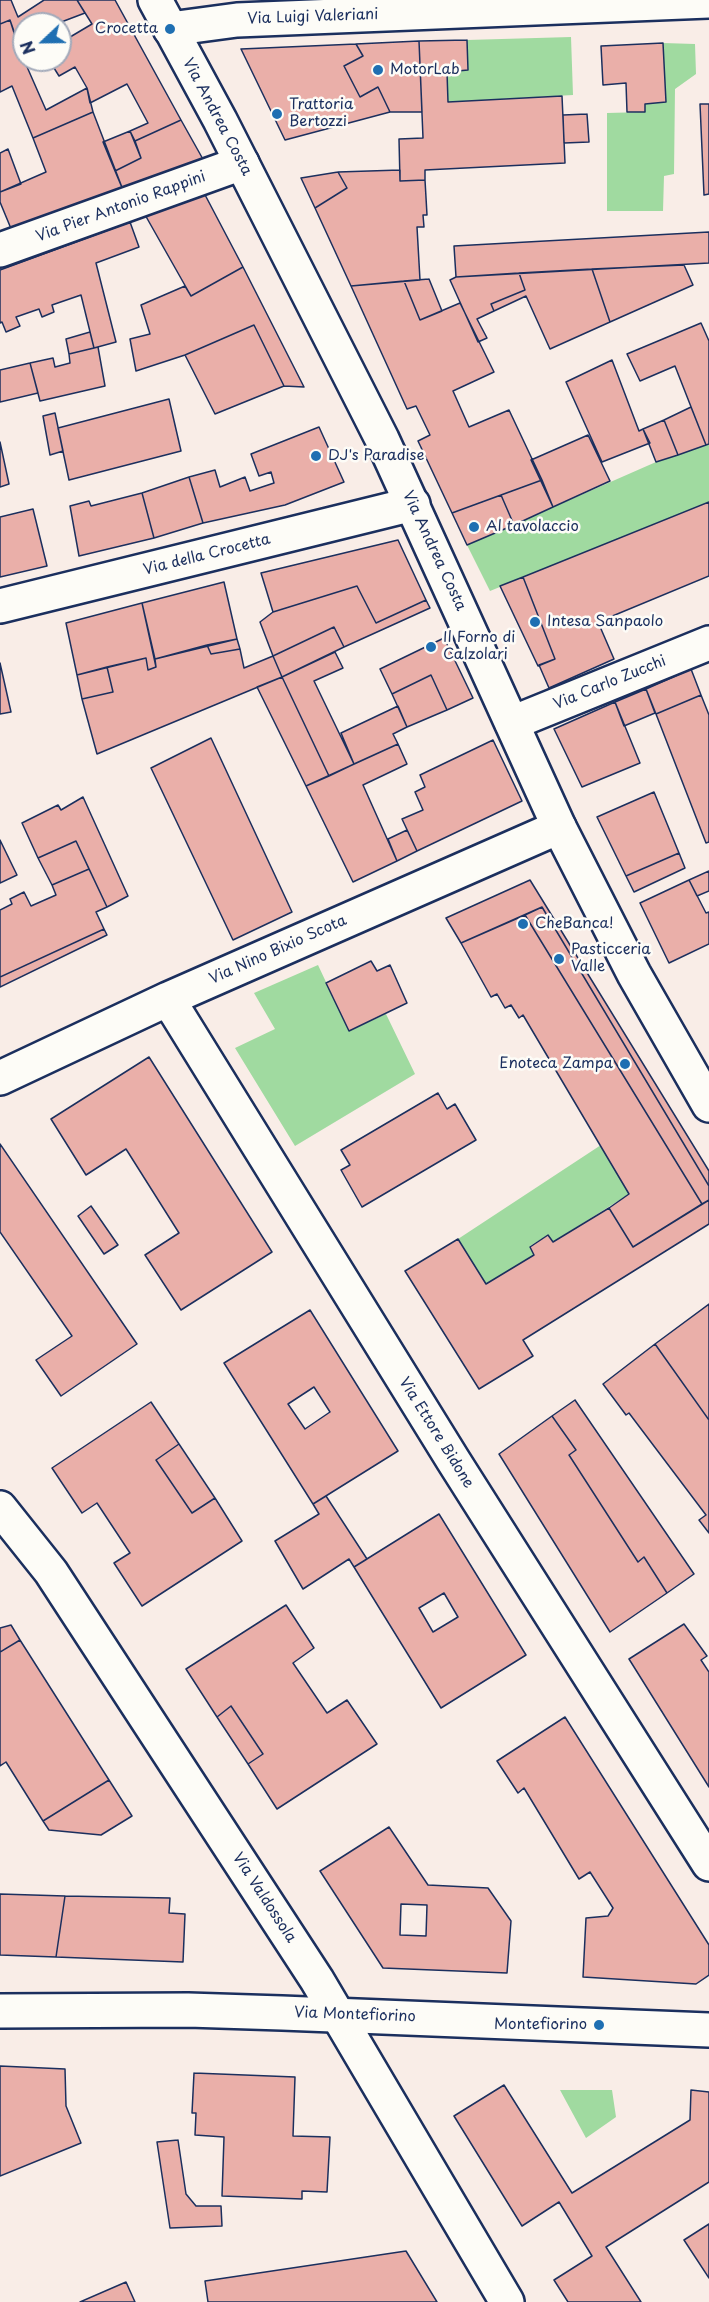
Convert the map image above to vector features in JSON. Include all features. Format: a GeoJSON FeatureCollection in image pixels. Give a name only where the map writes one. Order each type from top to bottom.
{"type":"FeatureCollection","features":[{"type":"Feature","properties":{"kind":"street","name":"Via Andrea Costa"},"geometry":{"type":"LineString","coordinates":[[155,0],[242,163],[413,504],[559,827],[634,974],[709,1105]]}},
{"type":"Feature","properties":{"kind":"street","name":"Via Luigi Valeriani"},"geometry":{"type":"LineString","coordinates":[[170,29],[237,20],[709,1]]}},
{"type":"Feature","properties":{"kind":"street","name":"Via Pier Antonio Rappini"},"geometry":{"type":"LineString","coordinates":[[0,250],[242,163]]}},
{"type":"Feature","properties":{"kind":"street","name":"Via della Crocetta"},"geometry":{"type":"LineString","coordinates":[[0,606],[413,504]]}},
{"type":"Feature","properties":{"kind":"street","name":"Via Carlo Zucchi"},"geometry":{"type":"LineString","coordinates":[[512,723],[709,643]]}},
{"type":"Feature","properties":{"kind":"street","name":"Via Nino Bixio Scota"},"geometry":{"type":"LineString","coordinates":[[0,1078],[168,999],[559,827]]}},
{"type":"Feature","properties":{"kind":"street","name":"Via Ettore Bidone"},"geometry":{"type":"LineString","coordinates":[[168,999],[465,1480],[709,1864]]}},
{"type":"Feature","properties":{"kind":"street","name":"Via Valdossola"},"geometry":{"type":"LineString","coordinates":[[0,1508],[58,1581],[339,2014],[507,2302]]}},
{"type":"Feature","properties":{"kind":"street","name":"Via Montefiorino"},"geometry":{"type":"LineString","coordinates":[[0,2011],[188,2010],[339,2014],[709,2030]]}},
{"type":"Feature","properties":{"kind":"green space"},"geometry":{"type":"Polygon","coordinates":[[[571,37],[573,95],[448,102],[447,72],[468,70],[467,40],[571,37]]]}},
{"type":"Feature","properties":{"kind":"green space"},"geometry":{"type":"Polygon","coordinates":[[[663,43],[695,44],[696,74],[675,89],[674,174],[664,176],[663,211],[607,211],[607,113],[645,112],[645,104],[666,102],[663,43]]]}},
{"type":"Feature","properties":{"kind":"green space"},"geometry":{"type":"Polygon","coordinates":[[[709,444],[709,502],[490,591],[467,545],[656,462],[709,444]]]}},
{"type":"Feature","properties":{"kind":"green space"},"geometry":{"type":"Polygon","coordinates":[[[318,965],[349,1031],[386,1014],[415,1074],[295,1146],[235,1048],[275,1029],[254,993],[318,965]]]}},
{"type":"Feature","properties":{"kind":"green space"},"geometry":{"type":"Polygon","coordinates":[[[601,1145],[629,1194],[553,1242],[548,1235],[530,1246],[534,1255],[486,1284],[458,1239],[601,1145]]]}},
{"type":"Feature","properties":{"kind":"green space"},"geometry":{"type":"Polygon","coordinates":[[[560,2090],[612,2090],[616,2117],[586,2138],[560,2090]]]}},
{"type":"Feature","properties":{"kind":"building"},"geometry":{"type":"Polygon","coordinates":[[[0,0],[11,0],[16,12],[12,12],[12,26],[10,20],[0,24],[0,0]]]}},
{"type":"Feature","properties":{"kind":"building"},"geometry":{"type":"Polygon","coordinates":[[[44,0],[77,0],[85,13],[72,18],[72,12],[26,12],[44,0]]]}},
{"type":"Feature","properties":{"kind":"building"},"geometry":{"type":"Polygon","coordinates":[[[77,0],[115,0],[181,120],[135,141],[130,131],[148,123],[127,84],[90,103],[87,88],[75,67],[72,69],[72,36],[92,24],[77,0]]]}},
{"type":"Feature","properties":{"kind":"building"},"geometry":{"type":"Polygon","coordinates":[[[10,20],[12,26],[12,72],[29,72],[46,110],[87,88],[93,112],[33,138],[12,86],[0,92],[0,24],[10,20]]]}},
{"type":"Feature","properties":{"kind":"building"},"geometry":{"type":"Polygon","coordinates":[[[467,40],[468,70],[447,72],[448,102],[562,96],[565,163],[425,170],[425,180],[400,181],[399,139],[423,138],[419,41],[467,40]]]}},
{"type":"Feature","properties":{"kind":"building"},"geometry":{"type":"Polygon","coordinates":[[[419,41],[422,112],[390,112],[378,87],[360,97],[344,66],[363,56],[356,44],[419,41]]]}},
{"type":"Feature","properties":{"kind":"building"},"geometry":{"type":"Polygon","coordinates":[[[663,43],[666,102],[645,104],[645,112],[627,112],[626,83],[603,85],[601,46],[663,43]]]}},
{"type":"Feature","properties":{"kind":"building"},"geometry":{"type":"Polygon","coordinates":[[[356,44],[363,56],[344,66],[360,97],[378,87],[390,112],[285,140],[241,49],[356,44]]]}},
{"type":"Feature","properties":{"kind":"building"},"geometry":{"type":"Polygon","coordinates":[[[700,104],[709,104],[709,194],[704,195],[700,104]]]}},
{"type":"Feature","properties":{"kind":"building"},"geometry":{"type":"Polygon","coordinates":[[[93,112],[123,190],[12,231],[0,202],[0,192],[46,172],[33,138],[93,112]]]}},
{"type":"Feature","properties":{"kind":"building"},"geometry":{"type":"Polygon","coordinates":[[[587,114],[589,142],[564,143],[563,115],[587,114]]]}},
{"type":"Feature","properties":{"kind":"building"},"geometry":{"type":"Polygon","coordinates":[[[181,120],[204,161],[123,190],[115,171],[141,158],[135,141],[181,120]]]}},
{"type":"Feature","properties":{"kind":"building"},"geometry":{"type":"Polygon","coordinates":[[[130,131],[141,158],[115,171],[103,142],[130,131]]]}},
{"type":"Feature","properties":{"kind":"building"},"geometry":{"type":"Polygon","coordinates":[[[8,149],[21,184],[0,192],[0,153],[8,149]]]}},
{"type":"Feature","properties":{"kind":"building"},"geometry":{"type":"Polygon","coordinates":[[[400,170],[400,181],[425,180],[427,215],[423,215],[424,227],[417,227],[420,280],[351,286],[315,208],[347,188],[338,172],[400,170]]]}},
{"type":"Feature","properties":{"kind":"building"},"geometry":{"type":"Polygon","coordinates":[[[338,172],[347,188],[315,208],[301,178],[338,172]]]}},
{"type":"Feature","properties":{"kind":"building"},"geometry":{"type":"Polygon","coordinates":[[[203,191],[243,267],[191,296],[144,213],[203,191]]]}},
{"type":"Feature","properties":{"kind":"building"},"geometry":{"type":"Polygon","coordinates":[[[130,222],[139,247],[96,263],[116,342],[94,348],[81,295],[52,305],[54,312],[42,317],[39,309],[16,317],[20,326],[6,332],[2,322],[0,323],[0,270],[130,222]]]}},
{"type":"Feature","properties":{"kind":"building"},"geometry":{"type":"Polygon","coordinates":[[[709,232],[709,263],[456,277],[454,246],[709,232]]]}},
{"type":"Feature","properties":{"kind":"building"},"geometry":{"type":"Polygon","coordinates":[[[684,265],[693,285],[610,322],[592,269],[684,265]]]}},
{"type":"Feature","properties":{"kind":"building"},"geometry":{"type":"Polygon","coordinates":[[[243,267],[304,387],[284,386],[254,325],[185,355],[136,371],[130,339],[150,334],[141,305],[185,286],[191,296],[243,267]]]}},
{"type":"Feature","properties":{"kind":"building"},"geometry":{"type":"Polygon","coordinates":[[[592,269],[610,322],[550,349],[526,296],[494,311],[491,304],[525,290],[519,273],[592,269]]]}},
{"type":"Feature","properties":{"kind":"building"},"geometry":{"type":"Polygon","coordinates":[[[519,273],[525,290],[491,304],[494,311],[477,319],[487,338],[478,342],[450,280],[456,277],[519,273]]]}},
{"type":"Feature","properties":{"kind":"building"},"geometry":{"type":"Polygon","coordinates":[[[429,279],[442,311],[420,320],[404,281],[429,279]]]}},
{"type":"Feature","properties":{"kind":"building"},"geometry":{"type":"Polygon","coordinates":[[[404,281],[420,320],[460,303],[494,372],[453,391],[469,427],[509,410],[542,480],[452,513],[418,441],[430,435],[416,406],[407,409],[351,286],[404,281]]]}},
{"type":"Feature","properties":{"kind":"building"},"geometry":{"type":"Polygon","coordinates":[[[701,323],[709,341],[709,444],[706,445],[675,366],[640,381],[627,354],[701,323]]]}},
{"type":"Feature","properties":{"kind":"building"},"geometry":{"type":"Polygon","coordinates":[[[254,325],[284,386],[215,414],[185,355],[254,325]]]}},
{"type":"Feature","properties":{"kind":"building"},"geometry":{"type":"Polygon","coordinates":[[[90,332],[94,348],[69,354],[66,339],[90,332]]]}},
{"type":"Feature","properties":{"kind":"building"},"geometry":{"type":"Polygon","coordinates":[[[98,347],[105,386],[40,401],[30,363],[53,358],[55,367],[70,363],[69,354],[98,347]]]}},
{"type":"Feature","properties":{"kind":"building"},"geometry":{"type":"Polygon","coordinates":[[[612,360],[639,431],[643,429],[650,443],[602,462],[566,382],[612,360]]]}},
{"type":"Feature","properties":{"kind":"building"},"geometry":{"type":"Polygon","coordinates":[[[30,363],[38,393],[0,402],[0,370],[30,363]]]}},
{"type":"Feature","properties":{"kind":"building"},"geometry":{"type":"Polygon","coordinates":[[[169,399],[181,451],[69,480],[58,428],[169,399]]]}},
{"type":"Feature","properties":{"kind":"building"},"geometry":{"type":"Polygon","coordinates":[[[691,407],[706,445],[678,455],[664,420],[691,407]]]}},
{"type":"Feature","properties":{"kind":"building"},"geometry":{"type":"Polygon","coordinates":[[[55,413],[63,451],[50,455],[43,416],[55,413]]]}},
{"type":"Feature","properties":{"kind":"building"},"geometry":{"type":"Polygon","coordinates":[[[664,420],[678,455],[656,462],[643,429],[664,420]]]}},
{"type":"Feature","properties":{"kind":"building"},"geometry":{"type":"Polygon","coordinates":[[[319,427],[344,482],[285,505],[203,523],[189,477],[215,470],[220,487],[245,477],[250,491],[274,483],[271,472],[259,476],[251,454],[319,427]]]}},
{"type":"Feature","properties":{"kind":"building"},"geometry":{"type":"Polygon","coordinates":[[[588,435],[610,481],[553,507],[531,460],[588,435]]]}},
{"type":"Feature","properties":{"kind":"building"},"geometry":{"type":"Polygon","coordinates":[[[0,442],[9,484],[0,487],[0,442]]]}},
{"type":"Feature","properties":{"kind":"building"},"geometry":{"type":"Polygon","coordinates":[[[189,477],[203,523],[154,538],[142,493],[189,477]]]}},
{"type":"Feature","properties":{"kind":"building"},"geometry":{"type":"Polygon","coordinates":[[[542,480],[553,507],[514,525],[501,495],[542,480]]]}},
{"type":"Feature","properties":{"kind":"building"},"geometry":{"type":"Polygon","coordinates":[[[142,493],[154,538],[79,556],[70,506],[89,501],[91,506],[142,493]]]}},
{"type":"Feature","properties":{"kind":"building"},"geometry":{"type":"Polygon","coordinates":[[[501,495],[514,525],[467,545],[452,513],[501,495]]]}},
{"type":"Feature","properties":{"kind":"building"},"geometry":{"type":"Polygon","coordinates":[[[709,502],[709,576],[598,622],[614,659],[549,688],[539,665],[555,659],[523,577],[709,502]]]}},
{"type":"Feature","properties":{"kind":"building"},"geometry":{"type":"Polygon","coordinates":[[[33,509],[47,566],[0,577],[0,517],[33,509]]]}},
{"type":"Feature","properties":{"kind":"building"},"geometry":{"type":"Polygon","coordinates":[[[398,540],[426,600],[376,623],[357,586],[273,612],[261,573],[398,540]]]}},
{"type":"Feature","properties":{"kind":"building"},"geometry":{"type":"Polygon","coordinates":[[[523,577],[555,659],[538,666],[500,586],[523,577]]]}},
{"type":"Feature","properties":{"kind":"building"},"geometry":{"type":"Polygon","coordinates":[[[224,582],[237,639],[155,659],[142,603],[224,582]]]}},
{"type":"Feature","properties":{"kind":"building"},"geometry":{"type":"Polygon","coordinates":[[[357,586],[376,623],[426,600],[430,608],[344,647],[334,627],[273,656],[260,622],[273,612],[357,586]]]}},
{"type":"Feature","properties":{"kind":"building"},"geometry":{"type":"Polygon","coordinates":[[[142,603],[156,667],[148,670],[146,658],[77,675],[66,623],[142,603]]]}},
{"type":"Feature","properties":{"kind":"building"},"geometry":{"type":"Polygon","coordinates":[[[334,627],[344,647],[282,677],[273,656],[334,627]]]}},
{"type":"Feature","properties":{"kind":"building"},"geometry":{"type":"Polygon","coordinates":[[[444,638],[473,698],[447,710],[431,675],[392,694],[380,669],[444,638]]]}},
{"type":"Feature","properties":{"kind":"building"},"geometry":{"type":"Polygon","coordinates":[[[237,639],[240,649],[211,654],[207,645],[237,639]]]}},
{"type":"Feature","properties":{"kind":"building"},"geometry":{"type":"Polygon","coordinates":[[[207,645],[211,654],[240,649],[244,668],[273,656],[282,677],[97,754],[82,699],[113,692],[107,667],[146,658],[148,670],[156,667],[155,659],[207,645]]]}},
{"type":"Feature","properties":{"kind":"building"},"geometry":{"type":"Polygon","coordinates":[[[335,652],[343,668],[314,681],[354,764],[329,776],[282,677],[335,652]]]}},
{"type":"Feature","properties":{"kind":"building"},"geometry":{"type":"Polygon","coordinates":[[[0,663],[11,712],[0,714],[0,663]]]}},
{"type":"Feature","properties":{"kind":"building"},"geometry":{"type":"Polygon","coordinates":[[[107,667],[113,692],[82,699],[77,675],[107,667]]]}},
{"type":"Feature","properties":{"kind":"building"},"geometry":{"type":"Polygon","coordinates":[[[691,669],[701,695],[656,714],[646,689],[691,669]]]}},
{"type":"Feature","properties":{"kind":"building"},"geometry":{"type":"Polygon","coordinates":[[[431,675],[447,710],[407,727],[392,694],[431,675]]]}},
{"type":"Feature","properties":{"kind":"building"},"geometry":{"type":"Polygon","coordinates":[[[282,677],[329,776],[306,786],[257,687],[282,677]]]}},
{"type":"Feature","properties":{"kind":"building"},"geometry":{"type":"Polygon","coordinates":[[[646,689],[655,713],[624,726],[615,702],[646,689]]]}},
{"type":"Feature","properties":{"kind":"building"},"geometry":{"type":"Polygon","coordinates":[[[701,695],[709,715],[709,842],[706,843],[656,714],[701,695]]]}},
{"type":"Feature","properties":{"kind":"building"},"geometry":{"type":"Polygon","coordinates":[[[615,702],[640,763],[582,787],[554,729],[615,702]]]}},
{"type":"Feature","properties":{"kind":"building"},"geometry":{"type":"Polygon","coordinates":[[[398,706],[407,727],[393,734],[398,744],[354,764],[341,733],[398,706]]]}},
{"type":"Feature","properties":{"kind":"building"},"geometry":{"type":"Polygon","coordinates":[[[211,738],[292,912],[233,940],[151,768],[211,738]]]}},
{"type":"Feature","properties":{"kind":"building"},"geometry":{"type":"Polygon","coordinates":[[[493,740],[522,801],[417,851],[402,819],[423,810],[415,792],[425,787],[420,775],[493,740]]]}},
{"type":"Feature","properties":{"kind":"building"},"geometry":{"type":"Polygon","coordinates":[[[398,744],[407,764],[363,785],[397,861],[353,882],[306,786],[398,744]]]}},
{"type":"Feature","properties":{"kind":"building"},"geometry":{"type":"Polygon","coordinates":[[[654,792],[679,853],[626,876],[597,817],[654,792]]]}},
{"type":"Feature","properties":{"kind":"building"},"geometry":{"type":"Polygon","coordinates":[[[83,797],[128,896],[107,907],[76,841],[38,858],[22,823],[58,805],[61,810],[83,797]]]}},
{"type":"Feature","properties":{"kind":"building"},"geometry":{"type":"Polygon","coordinates":[[[407,830],[417,851],[397,861],[388,839],[407,830]]]}},
{"type":"Feature","properties":{"kind":"building"},"geometry":{"type":"Polygon","coordinates":[[[0,840],[17,875],[0,883],[0,840]]]}},
{"type":"Feature","properties":{"kind":"building"},"geometry":{"type":"Polygon","coordinates":[[[76,841],[89,869],[52,885],[38,858],[76,841]]]}},
{"type":"Feature","properties":{"kind":"building"},"geometry":{"type":"Polygon","coordinates":[[[679,853],[685,868],[634,892],[626,876],[679,853]]]}},
{"type":"Feature","properties":{"kind":"building"},"geometry":{"type":"Polygon","coordinates":[[[89,869],[107,907],[96,912],[104,929],[0,977],[0,910],[12,904],[10,899],[24,892],[31,906],[56,895],[52,885],[89,869]]]}},
{"type":"Feature","properties":{"kind":"building"},"geometry":{"type":"Polygon","coordinates":[[[709,871],[709,891],[697,896],[689,880],[709,871]]]}},
{"type":"Feature","properties":{"kind":"building"},"geometry":{"type":"Polygon","coordinates":[[[530,880],[709,1171],[709,1186],[542,907],[461,943],[446,918],[530,880]]]}},
{"type":"Feature","properties":{"kind":"building"},"geometry":{"type":"Polygon","coordinates":[[[689,880],[706,913],[709,912],[709,944],[669,963],[640,903],[689,880]]]}},
{"type":"Feature","properties":{"kind":"building"},"geometry":{"type":"Polygon","coordinates":[[[542,907],[709,1186],[709,1200],[702,1204],[525,915],[542,907]]]}},
{"type":"Feature","properties":{"kind":"building"},"geometry":{"type":"Polygon","coordinates":[[[525,915],[702,1204],[633,1247],[609,1208],[629,1194],[523,1015],[519,1018],[511,1005],[505,1008],[497,994],[491,997],[461,943],[525,915]]]}},
{"type":"Feature","properties":{"kind":"building"},"geometry":{"type":"Polygon","coordinates":[[[104,929],[107,935],[0,987],[0,977],[104,929]]]}},
{"type":"Feature","properties":{"kind":"building"},"geometry":{"type":"Polygon","coordinates":[[[371,961],[377,971],[390,965],[407,1003],[349,1031],[326,983],[371,961]]]}},
{"type":"Feature","properties":{"kind":"building"},"geometry":{"type":"Polygon","coordinates":[[[149,1057],[272,1252],[181,1310],[145,1255],[179,1233],[126,1149],[86,1175],[51,1119],[149,1057]]]}},
{"type":"Feature","properties":{"kind":"building"},"geometry":{"type":"Polygon","coordinates":[[[438,1093],[447,1109],[455,1104],[476,1140],[362,1207],[341,1170],[350,1165],[341,1150],[438,1093]]]}},
{"type":"Feature","properties":{"kind":"building"},"geometry":{"type":"Polygon","coordinates":[[[0,1144],[137,1344],[61,1396],[36,1360],[72,1336],[0,1232],[0,1144]]]}},
{"type":"Feature","properties":{"kind":"building"},"geometry":{"type":"Polygon","coordinates":[[[709,1200],[709,1224],[523,1340],[533,1356],[479,1389],[405,1271],[458,1239],[486,1284],[534,1255],[530,1247],[548,1235],[553,1242],[609,1208],[633,1247],[709,1200]]]}},
{"type":"Feature","properties":{"kind":"building"},"geometry":{"type":"Polygon","coordinates":[[[91,1206],[118,1245],[104,1254],[78,1216],[91,1206]]]}},
{"type":"Feature","properties":{"kind":"building"},"geometry":{"type":"Polygon","coordinates":[[[709,1304],[709,1420],[655,1344],[709,1304]]]}},
{"type":"Feature","properties":{"kind":"building"},"geometry":{"type":"Polygon","coordinates":[[[310,1310],[398,1451],[313,1504],[224,1363],[310,1310]],[[314,1387],[288,1404],[305,1429],[330,1412],[314,1387]]]}},
{"type":"Feature","properties":{"kind":"building"},"geometry":{"type":"Polygon","coordinates":[[[655,1344],[709,1420],[709,1533],[699,1520],[706,1515],[629,1413],[626,1415],[603,1384],[655,1344]]]}},
{"type":"Feature","properties":{"kind":"building"},"geometry":{"type":"Polygon","coordinates":[[[575,1400],[694,1574],[667,1593],[644,1557],[638,1562],[569,1455],[576,1450],[552,1416],[575,1400]]]}},
{"type":"Feature","properties":{"kind":"building"},"geometry":{"type":"Polygon","coordinates":[[[151,1402],[179,1444],[156,1460],[192,1513],[215,1498],[242,1541],[142,1606],[114,1563],[130,1553],[97,1503],[82,1513],[52,1468],[151,1402]]]}},
{"type":"Feature","properties":{"kind":"building"},"geometry":{"type":"Polygon","coordinates":[[[552,1416],[576,1450],[569,1455],[638,1562],[644,1557],[667,1593],[610,1632],[499,1454],[552,1416]]]}},
{"type":"Feature","properties":{"kind":"building"},"geometry":{"type":"Polygon","coordinates":[[[179,1444],[215,1498],[192,1513],[156,1460],[179,1444]]]}},
{"type":"Feature","properties":{"kind":"building"},"geometry":{"type":"Polygon","coordinates":[[[326,1496],[367,1559],[354,1567],[349,1559],[303,1589],[275,1541],[319,1514],[313,1504],[326,1496]]]}},
{"type":"Feature","properties":{"kind":"building"},"geometry":{"type":"Polygon","coordinates":[[[439,1514],[526,1655],[441,1708],[354,1567],[439,1514]],[[444,1593],[419,1608],[433,1632],[458,1617],[444,1593]]]}},
{"type":"Feature","properties":{"kind":"building"},"geometry":{"type":"Polygon","coordinates":[[[286,1605],[314,1648],[293,1663],[327,1713],[347,1700],[377,1744],[277,1809],[248,1764],[263,1754],[231,1706],[217,1717],[186,1669],[286,1605]]]}},
{"type":"Feature","properties":{"kind":"building"},"geometry":{"type":"Polygon","coordinates":[[[684,1624],[707,1656],[701,1660],[709,1672],[709,1787],[629,1659],[684,1624]]]}},
{"type":"Feature","properties":{"kind":"building"},"geometry":{"type":"Polygon","coordinates":[[[11,1625],[20,1640],[0,1652],[0,1628],[11,1625]]]}},
{"type":"Feature","properties":{"kind":"building"},"geometry":{"type":"Polygon","coordinates":[[[20,1640],[109,1780],[43,1821],[6,1762],[0,1766],[0,1652],[20,1640]]]}},
{"type":"Feature","properties":{"kind":"building"},"geometry":{"type":"Polygon","coordinates":[[[231,1706],[263,1754],[248,1764],[217,1717],[231,1706]]]}},
{"type":"Feature","properties":{"kind":"building"},"geometry":{"type":"Polygon","coordinates":[[[565,1717],[709,1945],[709,1975],[696,1984],[583,1977],[586,1918],[608,1916],[613,1908],[590,1872],[579,1879],[524,1788],[518,1793],[497,1761],[565,1717]]]}},
{"type":"Feature","properties":{"kind":"building"},"geometry":{"type":"Polygon","coordinates":[[[109,1780],[132,1816],[101,1835],[49,1830],[43,1821],[109,1780]]]}},
{"type":"Feature","properties":{"kind":"building"},"geometry":{"type":"Polygon","coordinates":[[[389,1827],[428,1885],[488,1888],[511,1921],[507,1973],[383,1968],[320,1871],[389,1827]],[[401,1904],[400,1935],[426,1936],[427,1905],[401,1904]]]}},
{"type":"Feature","properties":{"kind":"building"},"geometry":{"type":"Polygon","coordinates":[[[0,1894],[65,1896],[56,1957],[0,1955],[0,1894]]]}},
{"type":"Feature","properties":{"kind":"building"},"geometry":{"type":"Polygon","coordinates":[[[65,1896],[170,1898],[169,1913],[185,1914],[183,1962],[56,1957],[65,1896]]]}},
{"type":"Feature","properties":{"kind":"building"},"geometry":{"type":"Polygon","coordinates":[[[0,2066],[65,2069],[66,2106],[81,2143],[0,2176],[0,2066]]]}},
{"type":"Feature","properties":{"kind":"building"},"geometry":{"type":"Polygon","coordinates":[[[194,2073],[295,2077],[293,2136],[330,2137],[327,2192],[302,2191],[302,2199],[222,2196],[224,2137],[195,2135],[196,2113],[192,2113],[194,2073]]]}},
{"type":"Feature","properties":{"kind":"building"},"geometry":{"type":"Polygon","coordinates":[[[504,2085],[572,2193],[690,2120],[691,2090],[709,2092],[709,2182],[606,2247],[641,2302],[568,2302],[554,2280],[592,2256],[559,2202],[522,2226],[454,2116],[504,2085]]]}},
{"type":"Feature","properties":{"kind":"building"},"geometry":{"type":"Polygon","coordinates":[[[178,2140],[186,2194],[196,2206],[221,2206],[222,2226],[170,2228],[157,2142],[178,2140]]]}},
{"type":"Feature","properties":{"kind":"building"},"geometry":{"type":"Polygon","coordinates":[[[709,2224],[709,2278],[684,2240],[709,2224]]]}},
{"type":"Feature","properties":{"kind":"building"},"geometry":{"type":"Polygon","coordinates":[[[406,2251],[437,2302],[208,2302],[205,2281],[406,2251]]]}},
{"type":"Feature","properties":{"kind":"building"},"geometry":{"type":"Polygon","coordinates":[[[126,2282],[135,2302],[80,2302],[126,2282]]]}},
{"type":"Feature","properties":{"kind":"place","name":"Crocetta"},"geometry":{"type":"Point","coordinates":[170,29]}},
{"type":"Feature","properties":{"kind":"place","name":"MotorLab"},"geometry":{"type":"Point","coordinates":[378,70]}},
{"type":"Feature","properties":{"kind":"place","name":"Trattoria Bertozzi"},"geometry":{"type":"Point","coordinates":[277,114]}},
{"type":"Feature","properties":{"kind":"place","name":"DJ's Paradise"},"geometry":{"type":"Point","coordinates":[316,456]}},
{"type":"Feature","properties":{"kind":"place","name":"Al tavolaccio"},"geometry":{"type":"Point","coordinates":[474,527]}},
{"type":"Feature","properties":{"kind":"place","name":"Intesa Sanpaolo"},"geometry":{"type":"Point","coordinates":[535,622]}},
{"type":"Feature","properties":{"kind":"place","name":"Il Forno di Calzolari"},"geometry":{"type":"Point","coordinates":[431,647]}},
{"type":"Feature","properties":{"kind":"place","name":"CheBanca!"},"geometry":{"type":"Point","coordinates":[523,924]}},
{"type":"Feature","properties":{"kind":"place","name":"Pasticceria Valle"},"geometry":{"type":"Point","coordinates":[559,959]}},
{"type":"Feature","properties":{"kind":"place","name":"Enoteca Zampa"},"geometry":{"type":"Point","coordinates":[625,1064]}},
{"type":"Feature","properties":{"kind":"place","name":"Montefiorino"},"geometry":{"type":"Point","coordinates":[599,2025]}}]}
